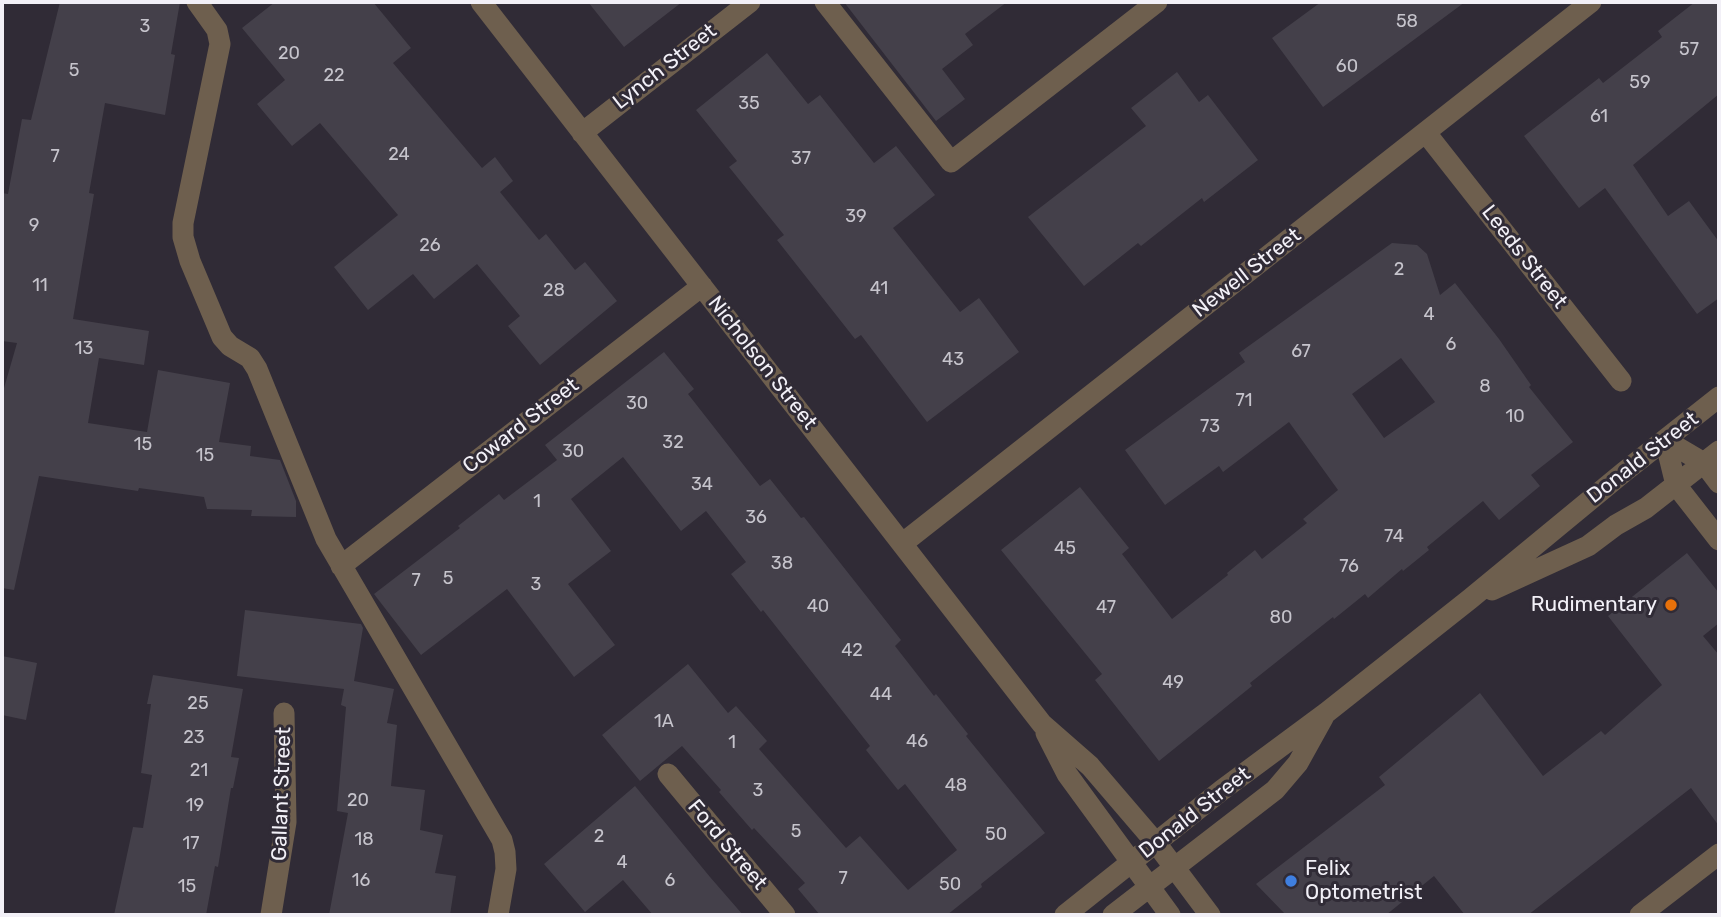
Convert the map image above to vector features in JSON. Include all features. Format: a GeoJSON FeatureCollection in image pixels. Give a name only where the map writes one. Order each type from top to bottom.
{"type":"FeatureCollection","features":[{"type":"Feature","properties":{"kind":"street"},"geometry":{"type":"LineString","coordinates":[[197,2],[217,30],[220,44],[185,213],[183,237],[194,271],[222,337],[230,346],[250,358],[257,369],[326,539],[502,840],[506,869],[498,915]]}},
{"type":"Feature","properties":{"kind":"street","name":"Nicholson Street"},"geometry":{"type":"LineString","coordinates":[[481,2],[1042,724],[1067,774],[1170,915]]}},
{"type":"Feature","properties":{"kind":"street","name":"Lynch Street"},"geometry":{"type":"LineString","coordinates":[[582,133],[750,2]]}},
{"type":"Feature","properties":{"kind":"street"},"geometry":{"type":"LineString","coordinates":[[825,2],[951,162],[1157,2]]}},
{"type":"Feature","properties":{"kind":"street","name":"Newell Street"},"geometry":{"type":"LineString","coordinates":[[903,543],[1426,132],[1578,6]]}},
{"type":"Feature","properties":{"kind":"street","name":"Leeds Street"},"geometry":{"type":"LineString","coordinates":[[1426,132],[1621,381]]}},
{"type":"Feature","properties":{"kind":"street","name":"Coward Street"},"geometry":{"type":"LineString","coordinates":[[341,566],[702,286]]}},
{"type":"Feature","properties":{"kind":"street","name":"Donald Street"},"geometry":{"type":"LineString","coordinates":[[1065,915],[1470,599],[1719,397]]}},
{"type":"Feature","properties":{"kind":"street"},"geometry":{"type":"LineString","coordinates":[[1665,440],[1711,457],[1719,484]]}},
{"type":"Feature","properties":{"kind":"street"},"geometry":{"type":"LineString","coordinates":[[1665,440],[1676,485],[1719,540]]}},
{"type":"Feature","properties":{"kind":"street","name":"Donald Street"},"geometry":{"type":"LineString","coordinates":[[1470,599],[1578,552],[1646,508],[1711,457]]}},
{"type":"Feature","properties":{"kind":"street","name":"Gallant Street"},"geometry":{"type":"LineString","coordinates":[[271,915],[285,822],[284,713]]}},
{"type":"Feature","properties":{"kind":"street","name":"Donald Street"},"geometry":{"type":"LineString","coordinates":[[1113,915],[1275,790],[1298,763],[1326,713]]}},
{"type":"Feature","properties":{"kind":"street","name":"Nicholson Street"},"geometry":{"type":"LineString","coordinates":[[1042,724],[1090,766],[1156,843],[1210,915]]}},
{"type":"Feature","properties":{"kind":"street","name":"Ford Street"},"geometry":{"type":"LineString","coordinates":[[668,774],[785,915]]}},
{"type":"Feature","properties":{"kind":"street"},"geometry":{"type":"LineString","coordinates":[[1640,915],[1719,854]]}},
{"type":"Feature","properties":{"kind":"building"},"geometry":{"type":"Polygon","coordinates":[[[60,2],[180,2],[165,115],[105,103],[89,193],[94,194],[73,319],[149,331],[144,365],[99,358],[88,423],[147,432],[158,370],[230,383],[219,442],[251,446],[250,456],[280,460],[296,501],[296,517],[251,516],[252,510],[207,509],[204,497],[139,488],[138,491],[39,476],[14,590],[2,588],[2,395],[17,343],[2,341],[2,193],[8,194],[22,119],[31,120],[60,2]]]}},
{"type":"Feature","properties":{"kind":"building"},"geometry":{"type":"Polygon","coordinates":[[[275,2],[373,2],[411,48],[393,63],[482,168],[495,157],[513,181],[500,192],[539,240],[546,234],[575,270],[585,262],[617,301],[540,365],[508,326],[520,316],[477,264],[434,299],[413,274],[368,310],[334,267],[398,215],[320,123],[292,146],[257,104],[285,80],[242,28],[275,2]]]}},
{"type":"Feature","properties":{"kind":"building"},"geometry":{"type":"Polygon","coordinates":[[[588,2],[682,2],[624,47],[588,2]]]}},
{"type":"Feature","properties":{"kind":"building"},"geometry":{"type":"Polygon","coordinates":[[[844,2],[1007,2],[965,34],[973,45],[942,69],[965,99],[936,121],[844,2]]]}},
{"type":"Feature","properties":{"kind":"building"},"geometry":{"type":"Polygon","coordinates":[[[1321,2],[1465,2],[1323,107],[1272,38],[1321,2]]]}},
{"type":"Feature","properties":{"kind":"building"},"geometry":{"type":"Polygon","coordinates":[[[1695,2],[1719,2],[1719,94],[1633,165],[1668,216],[1689,201],[1719,242],[1719,298],[1697,314],[1605,188],[1579,208],[1524,136],[1599,78],[1603,83],[1662,37],[1658,31],[1695,2]]]}},
{"type":"Feature","properties":{"kind":"building"},"geometry":{"type":"Polygon","coordinates":[[[767,53],[808,104],[820,95],[874,163],[896,146],[935,195],[893,228],[960,312],[979,298],[1019,352],[927,422],[861,335],[855,339],[777,240],[784,235],[729,167],[737,161],[696,110],[767,53]]]}},
{"type":"Feature","properties":{"kind":"building"},"geometry":{"type":"Polygon","coordinates":[[[1177,72],[1199,102],[1208,95],[1258,160],[1204,202],[1202,198],[1141,246],[1138,243],[1084,286],[1028,217],[1146,126],[1131,108],[1177,72]]]}},
{"type":"Feature","properties":{"kind":"building"},"geometry":{"type":"Polygon","coordinates":[[[1392,243],[1417,245],[1427,254],[1440,295],[1455,283],[1499,339],[1531,385],[1529,387],[1573,442],[1531,475],[1540,486],[1499,520],[1483,501],[1427,547],[1429,550],[1403,571],[1402,569],[1368,598],[1365,594],[1334,619],[1333,617],[1159,761],[1095,680],[1102,674],[1001,550],[1080,487],[1129,548],[1122,554],[1172,619],[1255,550],[1262,559],[1307,523],[1303,519],[1338,490],[1289,422],[1223,472],[1219,466],[1165,505],[1125,450],[1245,362],[1239,353],[1392,243]],[[1401,358],[1352,394],[1384,438],[1435,402],[1401,358]]]}},
{"type":"Feature","properties":{"kind":"building"},"geometry":{"type":"Polygon","coordinates":[[[664,352],[694,389],[688,394],[760,486],[770,479],[801,518],[804,517],[901,640],[895,646],[1045,833],[947,915],[820,915],[798,889],[805,883],[754,828],[752,830],[682,746],[640,781],[602,735],[688,664],[728,713],[736,706],[767,741],[759,749],[846,848],[860,836],[908,890],[957,850],[905,784],[898,790],[866,750],[870,746],[763,610],[761,612],[731,574],[746,562],[706,511],[681,531],[623,457],[571,499],[611,551],[568,584],[615,645],[574,677],[507,589],[421,655],[374,594],[460,528],[458,526],[499,494],[504,500],[557,460],[545,445],[664,352]]]}},
{"type":"Feature","properties":{"kind":"building"},"geometry":{"type":"Polygon","coordinates":[[[1687,553],[1719,593],[1719,623],[1703,636],[1719,655],[1719,826],[1691,788],[1528,915],[1465,915],[1434,876],[1386,915],[1286,915],[1256,884],[1385,785],[1379,777],[1480,693],[1543,776],[1601,731],[1605,735],[1662,685],[1608,616],[1687,553]]]}},
{"type":"Feature","properties":{"kind":"building"},"geometry":{"type":"Polygon","coordinates":[[[245,610],[361,624],[363,628],[354,681],[394,689],[387,723],[397,725],[391,786],[425,790],[420,830],[443,835],[435,873],[456,876],[450,915],[329,915],[348,813],[337,811],[346,707],[341,705],[344,689],[237,676],[245,610]]]}},
{"type":"Feature","properties":{"kind":"building"},"geometry":{"type":"Polygon","coordinates":[[[2,656],[37,663],[26,720],[2,715],[2,656]]]}},
{"type":"Feature","properties":{"kind":"building"},"geometry":{"type":"Polygon","coordinates":[[[153,675],[243,689],[231,757],[239,758],[206,915],[114,915],[133,827],[143,828],[152,775],[141,773],[151,704],[147,704],[153,675]]]}},
{"type":"Feature","properties":{"kind":"building"},"geometry":{"type":"Polygon","coordinates":[[[635,786],[743,915],[653,915],[623,880],[585,912],[544,864],[635,786]]]}},
{"type":"Feature","properties":{"kind":"place","name":"Rudimentary"},"geometry":{"type":"Point","coordinates":[1671,605]}},
{"type":"Feature","properties":{"kind":"place","name":"Felix Optometrist"},"geometry":{"type":"Point","coordinates":[1291,881]}}]}
